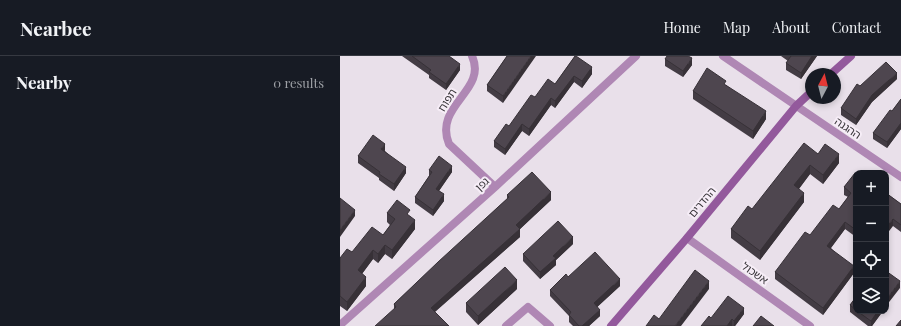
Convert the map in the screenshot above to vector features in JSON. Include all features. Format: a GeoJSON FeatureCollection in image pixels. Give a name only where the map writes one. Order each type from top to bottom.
{"type":"FeatureCollection","features":[{"type":"Feature","properties":{"kind":"street","name":"תפוח"},"geometry":{"type":"LineString","coordinates":[[472,56],[476,65],[475,77],[449,115],[446,125],[446,135],[449,144],[495,187]]}},
{"type":"Feature","properties":{"kind":"street","name":"גפן"},"geometry":{"type":"LineString","coordinates":[[340,325],[495,187],[636,56]]}},
{"type":"Feature","properties":{"kind":"street","name":"ההגנה"},"geometry":{"type":"LineString","coordinates":[[723,56],[901,177]]}},
{"type":"Feature","properties":{"kind":"street"},"geometry":{"type":"LineString","coordinates":[[838,68],[851,56]]}},
{"type":"Feature","properties":{"kind":"street","name":"ההדרים"},"geometry":{"type":"LineString","coordinates":[[611,326],[687,238],[796,106],[805,98]]}},
{"type":"Feature","properties":{"kind":"street","name":"אשכול"},"geometry":{"type":"LineString","coordinates":[[687,238],[810,326]]}},
{"type":"Feature","properties":{"kind":"street"},"geometry":{"type":"LineString","coordinates":[[506,326],[528,307],[550,326]]}},
{"type":"Feature","properties":{"kind":"building"},"geometry":{"type":"Polygon","coordinates":[[[412,56],[449,56],[460,64],[446,84],[429,72],[431,70],[412,56]]]}},
{"type":"Feature","properties":{"kind":"building"},"geometry":{"type":"Polygon","coordinates":[[[507,56],[531,56],[503,96],[487,85],[507,56]]]}},
{"type":"Feature","properties":{"kind":"building"},"geometry":{"type":"Polygon","coordinates":[[[575,56],[592,67],[582,81],[574,76],[555,101],[551,98],[529,129],[522,124],[505,149],[494,141],[506,124],[509,126],[531,95],[535,97],[548,79],[555,84],[575,56]]]}},
{"type":"Feature","properties":{"kind":"building"},"geometry":{"type":"Polygon","coordinates":[[[667,56],[688,56],[692,58],[683,71],[665,59],[667,56]]]}},
{"type":"Feature","properties":{"kind":"building"},"geometry":{"type":"Polygon","coordinates":[[[791,56],[812,56],[801,73],[786,63],[791,56]]]}},
{"type":"Feature","properties":{"kind":"building"},"geometry":{"type":"Polygon","coordinates":[[[886,62],[897,73],[872,95],[856,119],[841,108],[857,84],[860,86],[886,62]]]}},
{"type":"Feature","properties":{"kind":"building"},"geometry":{"type":"Polygon","coordinates":[[[707,68],[726,81],[724,84],[766,111],[753,131],[693,91],[707,68]]]}},
{"type":"Feature","properties":{"kind":"building"},"geometry":{"type":"Polygon","coordinates":[[[901,99],[901,123],[887,142],[873,133],[890,110],[892,111],[901,99]]]}},
{"type":"Feature","properties":{"kind":"building"},"geometry":{"type":"Polygon","coordinates":[[[373,135],[385,144],[381,149],[406,167],[394,184],[379,174],[380,172],[358,156],[373,135]]]}},
{"type":"Feature","properties":{"kind":"building"},"geometry":{"type":"Polygon","coordinates":[[[804,143],[818,154],[825,144],[839,154],[823,175],[810,165],[794,185],[804,193],[760,251],[731,229],[748,206],[752,209],[804,143]]]}},
{"type":"Feature","properties":{"kind":"building"},"geometry":{"type":"Polygon","coordinates":[[[439,156],[452,166],[436,189],[444,194],[433,210],[415,197],[432,172],[429,170],[439,156]]]}},
{"type":"Feature","properties":{"kind":"building"},"geometry":{"type":"Polygon","coordinates":[[[532,172],[551,192],[516,225],[520,229],[431,308],[449,326],[375,326],[396,307],[394,304],[509,197],[507,195],[532,172]]]}},
{"type":"Feature","properties":{"kind":"building"},"geometry":{"type":"Polygon","coordinates":[[[853,176],[853,228],[845,222],[827,246],[853,265],[853,267],[823,308],[775,272],[805,232],[810,235],[833,205],[839,209],[851,193],[844,187],[853,176]]]}},
{"type":"Feature","properties":{"kind":"building"},"geometry":{"type":"Polygon","coordinates":[[[889,195],[901,204],[901,225],[893,219],[889,224],[889,195]]]}},
{"type":"Feature","properties":{"kind":"building"},"geometry":{"type":"Polygon","coordinates":[[[340,198],[355,210],[340,230],[340,198]]]}},
{"type":"Feature","properties":{"kind":"building"},"geometry":{"type":"Polygon","coordinates":[[[397,200],[410,210],[407,214],[415,220],[392,250],[385,245],[378,254],[373,250],[358,270],[366,277],[347,302],[340,296],[340,258],[347,249],[352,252],[372,227],[383,235],[395,219],[387,213],[397,200]]]}},
{"type":"Feature","properties":{"kind":"building"},"geometry":{"type":"Polygon","coordinates":[[[558,221],[573,237],[553,256],[556,258],[540,272],[523,254],[558,221]]]}},
{"type":"Feature","properties":{"kind":"building"},"geometry":{"type":"Polygon","coordinates":[[[595,252],[620,279],[594,303],[600,310],[582,326],[579,326],[569,315],[571,312],[550,290],[566,274],[568,277],[595,252]]]}},
{"type":"Feature","properties":{"kind":"building"},"geometry":{"type":"Polygon","coordinates":[[[505,267],[517,280],[478,316],[466,303],[505,267]]]}},
{"type":"Feature","properties":{"kind":"building"},"geometry":{"type":"Polygon","coordinates":[[[695,270],[709,281],[675,326],[646,326],[654,315],[659,319],[695,270]]]}},
{"type":"Feature","properties":{"kind":"building"},"geometry":{"type":"Polygon","coordinates":[[[889,273],[900,281],[889,296],[889,273]]]}},
{"type":"Feature","properties":{"kind":"building"},"geometry":{"type":"Polygon","coordinates":[[[728,296],[744,308],[734,321],[732,319],[727,326],[701,326],[709,316],[711,318],[728,296]]]}},
{"type":"Feature","properties":{"kind":"building"},"geometry":{"type":"Polygon","coordinates":[[[861,314],[876,314],[871,321],[861,314]]]}},
{"type":"Feature","properties":{"kind":"building"},"geometry":{"type":"Polygon","coordinates":[[[761,316],[774,326],[753,326],[761,316]]]}},
{"type":"Feature","properties":{"kind":"building"},"geometry":{"type":"Polygon","coordinates":[[[901,320],[901,326],[896,326],[901,320]]]}}]}
